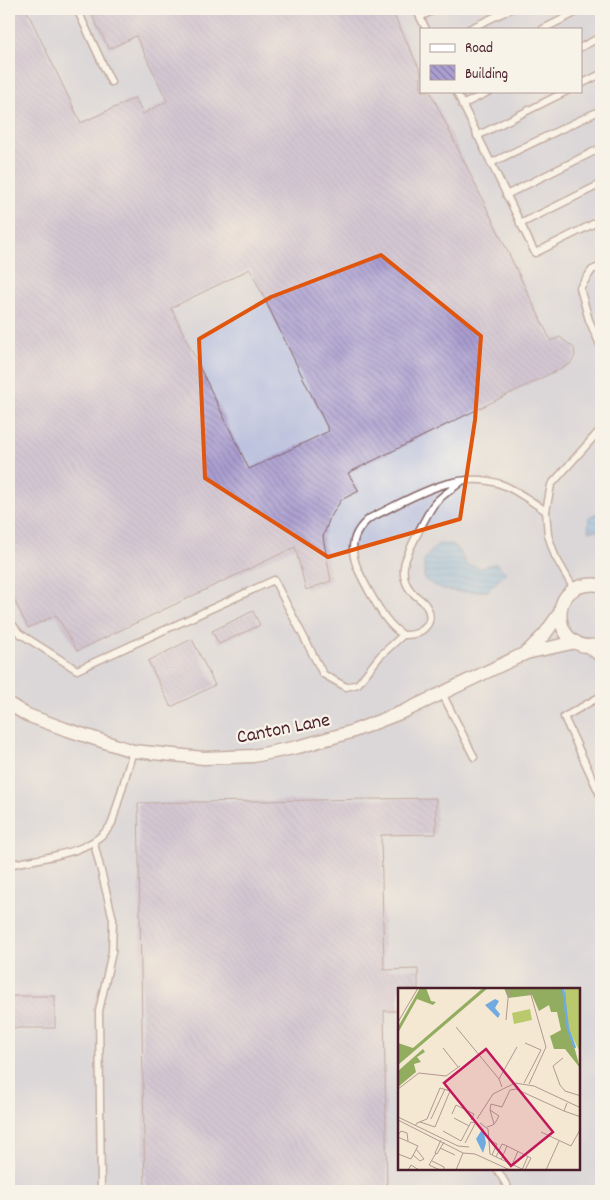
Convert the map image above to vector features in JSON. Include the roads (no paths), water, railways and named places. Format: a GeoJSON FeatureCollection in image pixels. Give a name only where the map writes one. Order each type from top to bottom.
{"type":"FeatureCollection","features":[{"type":"Feature","properties":{"kind":"street"},"geometry":{"type":"LineString","coordinates":[[574,589],[589,584],[601,585]]}},
{"type":"Feature","properties":{"kind":"street","name":"Canton Lane"},"geometry":{"type":"LineString","coordinates":[[526,653],[545,634],[559,614],[567,593],[574,589]]}},
{"type":"Feature","properties":{"kind":"street"},"geometry":{"type":"LineString","coordinates":[[559,614],[561,626],[567,636],[579,644]]}},
{"type":"Feature","properties":{"kind":"street","name":"Canton Lane"},"geometry":{"type":"LineString","coordinates":[[9,704],[27,715],[133,751],[204,758],[253,756],[298,747],[351,732],[442,693],[526,653],[579,644],[594,646],[601,644]]}},
{"type":"Feature","properties":{"kind":"lane"},"geometry":{"type":"LineString","coordinates":[[76,9],[111,82]]}},
{"type":"Feature","properties":{"kind":"lane"},"geometry":{"type":"LineString","coordinates":[[416,9],[426,28]]}},
{"type":"Feature","properties":{"kind":"lane"},"geometry":{"type":"LineString","coordinates":[[420,17],[436,9]]}},
{"type":"Feature","properties":{"kind":"lane"},"geometry":{"type":"LineString","coordinates":[[471,28],[511,9]]}},
{"type":"Feature","properties":{"kind":"lane"},"geometry":{"type":"LineString","coordinates":[[545,28],[583,9]]}},
{"type":"Feature","properties":{"kind":"lane"},"geometry":{"type":"LineString","coordinates":[[598,9],[601,16]]}},
{"type":"Feature","properties":{"kind":"lane"},"geometry":{"type":"LineString","coordinates":[[582,46],[601,37]]}},
{"type":"Feature","properties":{"kind":"lane"},"geometry":{"type":"LineString","coordinates":[[582,84],[601,74]]}},
{"type":"Feature","properties":{"kind":"lane"},"geometry":{"type":"LineString","coordinates":[[456,92],[535,253],[601,220]]}},
{"type":"Feature","properties":{"kind":"lane"},"geometry":{"type":"LineString","coordinates":[[462,105],[488,92]]}},
{"type":"Feature","properties":{"kind":"lane"},"geometry":{"type":"LineString","coordinates":[[478,136],[565,92]]}},
{"type":"Feature","properties":{"kind":"lane"},"geometry":{"type":"LineString","coordinates":[[491,163],[601,110]]}},
{"type":"Feature","properties":{"kind":"lane"},"geometry":{"type":"LineString","coordinates":[[506,195],[601,148]]}},
{"type":"Feature","properties":{"kind":"lane"},"geometry":{"type":"LineString","coordinates":[[520,224],[601,184]]}},
{"type":"Feature","properties":{"kind":"lane"},"geometry":{"type":"LineString","coordinates":[[601,266],[592,270],[580,288],[589,320],[601,347]]}},
{"type":"Feature","properties":{"kind":"lane"},"geometry":{"type":"LineString","coordinates":[[574,589],[555,556],[548,535],[546,511],[551,485],[601,429]]}},
{"type":"Feature","properties":{"kind":"lane"},"geometry":{"type":"LineString","coordinates":[[403,635],[383,617],[356,566],[353,554],[356,533],[370,518],[442,484],[481,480],[504,485],[546,511]]}},
{"type":"Feature","properties":{"kind":"lane"},"geometry":{"type":"LineString","coordinates":[[9,620],[19,634],[77,670],[274,580],[323,674],[346,687],[358,684],[380,656],[403,635],[420,633],[427,627],[429,611],[424,603],[411,591],[404,578],[406,558],[434,503],[462,481]]}},
{"type":"Feature","properties":{"kind":"lane"},"geometry":{"type":"LineString","coordinates":[[579,644],[601,660]]}},
{"type":"Feature","properties":{"kind":"lane"},"geometry":{"type":"LineString","coordinates":[[442,693],[474,757]]}},
{"type":"Feature","properties":{"kind":"lane"},"geometry":{"type":"LineString","coordinates":[[601,696],[564,717],[601,797]]}},
{"type":"Feature","properties":{"kind":"lane"},"geometry":{"type":"LineString","coordinates":[[9,864],[94,843],[106,833],[112,823],[133,751]]}},
{"type":"Feature","properties":{"kind":"lane"},"geometry":{"type":"LineString","coordinates":[[94,843],[113,919],[112,952],[99,1011],[101,1191]]}},
{"type":"Feature","properties":{"kind":"lane"},"geometry":{"type":"LineString","coordinates":[[498,1170],[510,1191]]}},
{"type":"Feature","properties":{"kind":"water"},"geometry":{"type":"Polygon","coordinates":[[[601,511],[601,531],[588,531],[589,517],[601,511]]]}},
{"type":"Feature","properties":{"kind":"water"},"geometry":{"type":"Polygon","coordinates":[[[438,544],[453,544],[467,565],[481,568],[496,563],[506,573],[488,591],[454,591],[440,588],[424,579],[424,559],[438,544]]]}}]}
